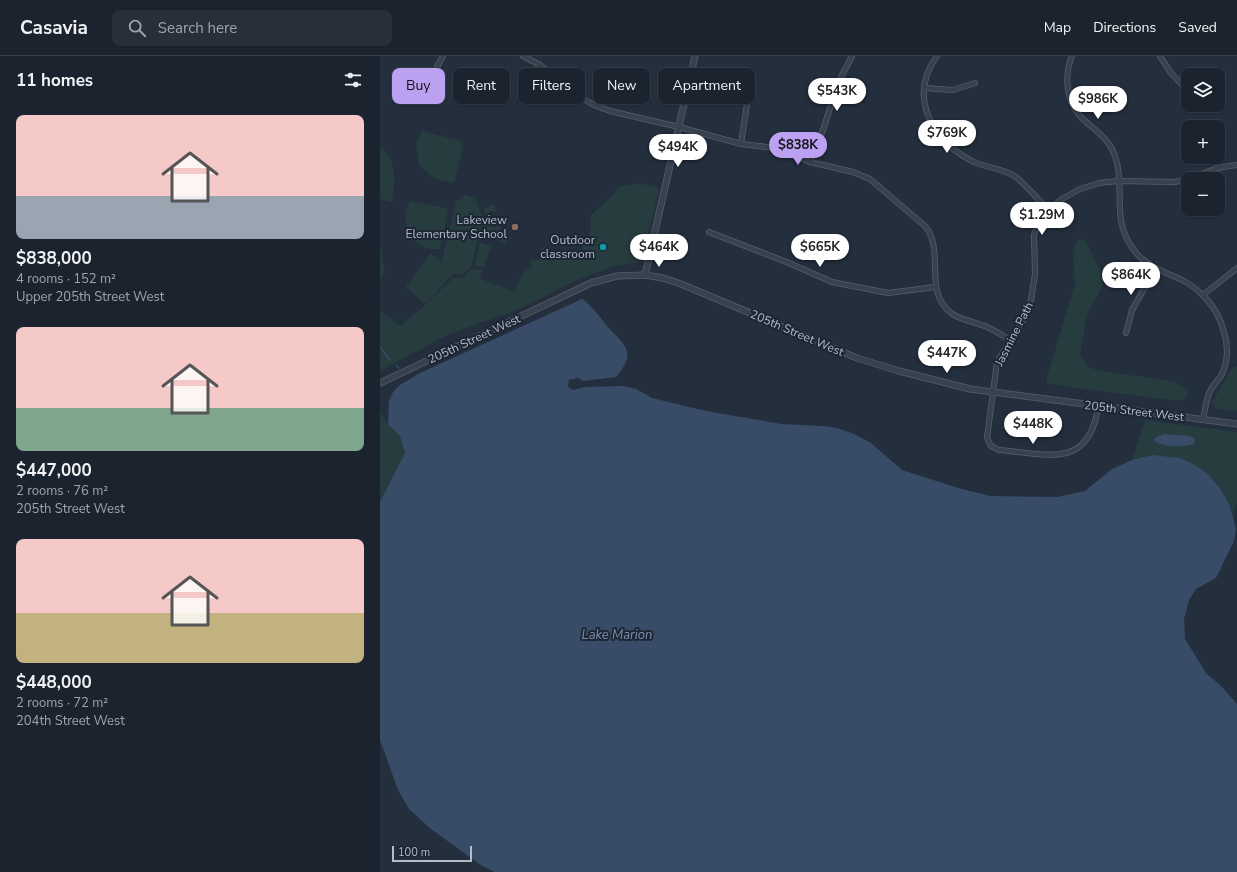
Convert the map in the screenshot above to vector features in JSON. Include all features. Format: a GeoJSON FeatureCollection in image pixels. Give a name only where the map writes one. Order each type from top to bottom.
{"type":"FeatureCollection","features":[{"type":"Feature","properties":{"kind":"street"},"geometry":{"type":"LineString","coordinates":[[438,67],[443,56]]}},
{"type":"Feature","properties":{"kind":"street"},"geometry":{"type":"LineString","coordinates":[[523,56],[540,64],[573,93],[594,105],[610,111],[679,127],[741,144],[776,148],[810,162],[853,172],[870,179],[883,188],[902,208],[926,227],[932,235],[935,244],[935,287],[940,301],[951,313],[988,327],[1010,340]]}},
{"type":"Feature","properties":{"kind":"street"},"geometry":{"type":"LineString","coordinates":[[645,275],[695,56]]}},
{"type":"Feature","properties":{"kind":"street"},"geometry":{"type":"LineString","coordinates":[[810,162],[838,83],[852,56]]}},
{"type":"Feature","properties":{"kind":"street"},"geometry":{"type":"LineString","coordinates":[[937,56],[927,76],[925,88],[925,104],[928,118],[935,131],[945,143],[971,161],[1015,177],[1048,210]]}},
{"type":"Feature","properties":{"kind":"street"},"geometry":{"type":"LineString","coordinates":[[1072,56],[1067,82],[1070,98],[1080,116],[1108,141],[1116,159],[1120,216],[1125,235],[1138,254],[1156,268],[1186,282],[1203,295],[1218,316],[1223,328],[1227,350],[1225,367],[1207,397],[1203,420]]}},
{"type":"Feature","properties":{"kind":"street"},"geometry":{"type":"LineString","coordinates":[[1160,56],[1171,73],[1181,84]]}},
{"type":"Feature","properties":{"kind":"street"},"geometry":{"type":"LineString","coordinates":[[538,68],[540,64]]}},
{"type":"Feature","properties":{"kind":"street"},"geometry":{"type":"LineString","coordinates":[[925,88],[953,90],[975,83]]}},
{"type":"Feature","properties":{"kind":"street"},"geometry":{"type":"LineString","coordinates":[[741,144],[747,104]]}},
{"type":"Feature","properties":{"kind":"street","name":"Jasmine Path"},"geometry":{"type":"LineString","coordinates":[[1206,172],[1217,168],[1237,165]]}},
{"type":"Feature","properties":{"kind":"street","name":"Jasmine Path"},"geometry":{"type":"LineString","coordinates":[[1098,407],[1096,424],[1091,434],[1083,444],[1072,451],[1054,455],[999,450],[991,446],[987,438],[997,362],[1024,319],[1031,300],[1036,274],[1034,235],[1039,221],[1048,210],[1062,199],[1080,189],[1099,183],[1118,181],[1166,182],[1181,180]]}},
{"type":"Feature","properties":{"kind":"street"},"geometry":{"type":"LineString","coordinates":[[709,232],[832,282],[888,293],[935,287]]}},
{"type":"Feature","properties":{"kind":"street"},"geometry":{"type":"LineString","coordinates":[[1126,333],[1132,310],[1156,268]]}},
{"type":"Feature","properties":{"kind":"street"},"geometry":{"type":"LineString","coordinates":[[1203,295],[1237,268]]}},
{"type":"Feature","properties":{"kind":"street","name":"205th Street West"},"geometry":{"type":"LineString","coordinates":[[380,383],[591,283],[617,276],[645,275],[681,284],[857,358],[905,373],[992,393],[1237,424]]}},
{"type":"Feature","properties":{"kind":"green space"},"geometry":{"type":"Polygon","coordinates":[[[422,131],[460,141],[463,146],[454,183],[435,179],[419,165],[416,144],[422,131]]]}},
{"type":"Feature","properties":{"kind":"green space"},"geometry":{"type":"Polygon","coordinates":[[[380,147],[390,159],[394,172],[392,202],[380,199],[380,147]]]}},
{"type":"Feature","properties":{"kind":"green space"},"geometry":{"type":"Polygon","coordinates":[[[638,183],[656,187],[659,191],[641,262],[614,266],[579,279],[517,310],[447,335],[380,371],[380,310],[400,326],[423,307],[453,278],[466,278],[464,275],[472,269],[483,270],[480,279],[514,291],[523,274],[532,268],[531,259],[538,261],[542,248],[578,261],[585,240],[586,247],[588,240],[591,219],[590,216],[613,195],[618,187],[638,183]]]}},
{"type":"Feature","properties":{"kind":"green space"},"geometry":{"type":"Polygon","coordinates":[[[465,195],[475,198],[483,218],[472,264],[463,274],[453,274],[425,304],[406,287],[431,253],[443,264],[443,257],[456,202],[465,195]]]}},
{"type":"Feature","properties":{"kind":"green space"},"geometry":{"type":"Polygon","coordinates":[[[410,201],[446,208],[448,213],[440,249],[420,245],[411,235],[406,222],[407,207],[410,201]]]}},
{"type":"Feature","properties":{"kind":"green space"},"geometry":{"type":"Polygon","coordinates":[[[493,204],[497,211],[494,213],[492,211],[486,214],[492,228],[499,225],[506,241],[505,244],[483,234],[486,216],[484,209],[493,204]]]}},
{"type":"Feature","properties":{"kind":"green space"},"geometry":{"type":"Polygon","coordinates":[[[1078,239],[1085,240],[1101,272],[1103,285],[1087,315],[1080,354],[1088,367],[1100,371],[1174,381],[1188,390],[1186,399],[1178,401],[1048,384],[1046,380],[1075,284],[1073,253],[1078,239]]]}},
{"type":"Feature","properties":{"kind":"green space"},"geometry":{"type":"Polygon","coordinates":[[[480,243],[491,246],[484,268],[475,265],[480,243]]]}},
{"type":"Feature","properties":{"kind":"green space"},"geometry":{"type":"Polygon","coordinates":[[[380,244],[385,270],[380,284],[380,244]]]}},
{"type":"Feature","properties":{"kind":"green space"},"geometry":{"type":"Polygon","coordinates":[[[1237,366],[1237,411],[1216,409],[1212,402],[1232,368],[1237,366]]]}},
{"type":"Feature","properties":{"kind":"green space"},"geometry":{"type":"Polygon","coordinates":[[[380,410],[388,425],[400,436],[405,453],[380,502],[380,410]]]}},
{"type":"Feature","properties":{"kind":"green space"},"geometry":{"type":"Polygon","coordinates":[[[1145,420],[1237,432],[1237,502],[1233,517],[1230,506],[1152,455],[1132,460],[1145,420]]]}},
{"type":"Feature","properties":{"kind":"water","name":"Lake Marion"},"geometry":{"type":"Polygon","coordinates":[[[582,299],[592,307],[622,342],[626,348],[627,360],[616,377],[583,381],[578,378],[569,380],[568,387],[573,390],[585,387],[623,386],[636,389],[652,398],[706,411],[781,424],[837,428],[854,434],[871,443],[902,470],[958,488],[990,496],[1058,497],[1085,491],[1112,469],[1132,460],[1152,455],[1180,458],[1195,465],[1208,474],[1221,490],[1230,506],[1236,529],[1234,541],[1216,578],[1196,589],[1189,600],[1184,619],[1185,639],[1206,673],[1221,686],[1237,704],[1237,872],[495,872],[482,866],[431,829],[409,809],[398,790],[380,740],[380,502],[405,453],[400,436],[388,425],[389,401],[393,392],[400,385],[420,373],[582,299]]]}},
{"type":"Feature","properties":{"kind":"water"},"geometry":{"type":"Polygon","coordinates":[[[1164,434],[1190,436],[1195,439],[1194,444],[1174,446],[1163,445],[1154,441],[1156,437],[1164,434]]]}},
{"type":"Feature","properties":{"kind":"waterway"},"geometry":{"type":"LineString","coordinates":[[380,347],[390,360]]}},
{"type":"Feature","properties":{"kind":"waterway"},"geometry":{"type":"LineString","coordinates":[[396,365],[399,368]]}},
{"type":"Feature","properties":{"kind":"place","name":"Lakeview Elementary School"},"geometry":{"type":"Point","coordinates":[515,227]}},
{"type":"Feature","properties":{"kind":"place","name":"Outdoor classroom"},"geometry":{"type":"Point","coordinates":[603,247]}}]}
